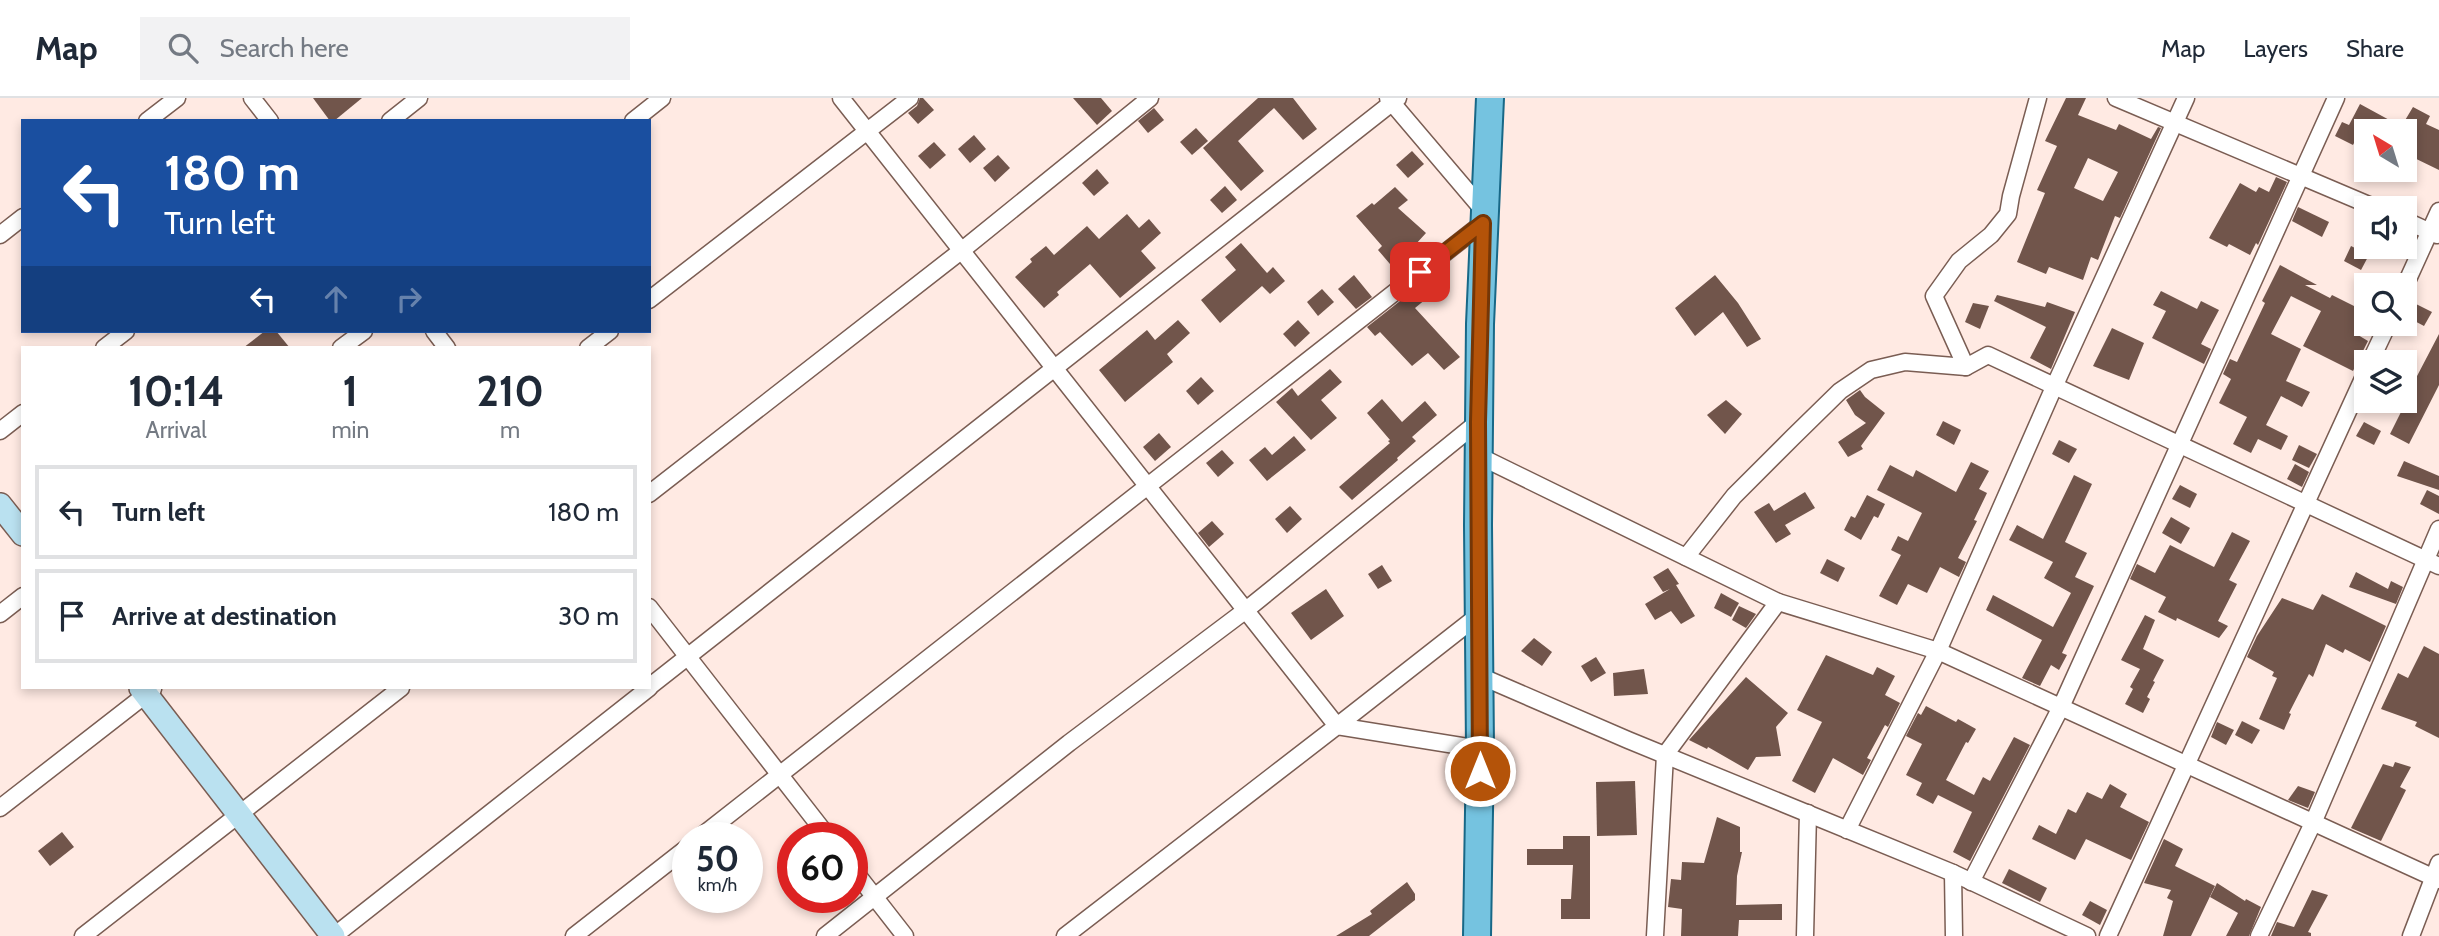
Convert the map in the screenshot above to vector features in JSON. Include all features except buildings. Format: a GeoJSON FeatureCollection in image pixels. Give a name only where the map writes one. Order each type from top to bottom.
{"type":"FeatureCollection","features":[{"type":"Feature","properties":{"kind":"main road"},"geometry":{"type":"LineString","coordinates":[[1476,936],[1480,749],[1478,422],[1483,217],[1490,98]]}},
{"type":"Feature","properties":{"kind":"street"},"geometry":{"type":"LineString","coordinates":[[150,119],[177,98]]}},
{"type":"Feature","properties":{"kind":"street"},"geometry":{"type":"LineString","coordinates":[[252,98],[268,119]]}},
{"type":"Feature","properties":{"kind":"street"},"geometry":{"type":"LineString","coordinates":[[393,119],[419,98]]}},
{"type":"Feature","properties":{"kind":"street"},"geometry":{"type":"LineString","coordinates":[[636,119],[662,98]]}},
{"type":"Feature","properties":{"kind":"street"},"geometry":{"type":"LineString","coordinates":[[841,98],[1337,726],[1480,749]]}},
{"type":"Feature","properties":{"kind":"street"},"geometry":{"type":"LineString","coordinates":[[651,298],[910,98]]}},
{"type":"Feature","properties":{"kind":"street"},"geometry":{"type":"LineString","coordinates":[[651,492],[961,251],[1150,98]]}},
{"type":"Feature","properties":{"kind":"street"},"geometry":{"type":"LineString","coordinates":[[1966,366],[1934,296],[1959,261],[1992,235],[2008,214],[2039,98]]}},
{"type":"Feature","properties":{"kind":"street"},"geometry":{"type":"LineString","coordinates":[[2116,98],[2354,199]]}},
{"type":"Feature","properties":{"kind":"street"},"geometry":{"type":"LineString","coordinates":[[1847,830],[1938,651],[2054,387],[2186,98]]}},
{"type":"Feature","properties":{"kind":"street"},"geometry":{"type":"LineString","coordinates":[[1971,882],[2061,708],[2336,98]]}},
{"type":"Feature","properties":{"kind":"street"},"geometry":{"type":"LineString","coordinates":[[651,686],[1392,100],[1483,217],[1148,486],[719,822]]}},
{"type":"Feature","properties":{"kind":"street"},"geometry":{"type":"LineString","coordinates":[[2413,273],[2435,234],[2439,211]]}},
{"type":"Feature","properties":{"kind":"street"},"geometry":{"type":"LineString","coordinates":[[0,235],[21,219]]}},
{"type":"Feature","properties":{"kind":"street"},"geometry":{"type":"LineString","coordinates":[[2417,226],[2435,234]]}},
{"type":"Feature","properties":{"kind":"street"},"geometry":{"type":"LineString","coordinates":[[107,346],[123,333]]}},
{"type":"Feature","properties":{"kind":"street"},"geometry":{"type":"LineString","coordinates":[[344,346],[361,333]]}},
{"type":"Feature","properties":{"kind":"street"},"geometry":{"type":"LineString","coordinates":[[591,346],[607,333]]}},
{"type":"Feature","properties":{"kind":"street"},"geometry":{"type":"LineString","coordinates":[[1686,557],[1734,496],[1793,436],[1851,384],[1871,370],[1905,362],[1966,366],[1988,355],[2432,564]]}},
{"type":"Feature","properties":{"kind":"street"},"geometry":{"type":"LineString","coordinates":[[2108,936],[2354,398]]}},
{"type":"Feature","properties":{"kind":"street"},"geometry":{"type":"LineString","coordinates":[[0,431],[21,415]]}},
{"type":"Feature","properties":{"kind":"street"},"geometry":{"type":"LineString","coordinates":[[825,936],[1069,743],[1245,610],[1478,422]]}},
{"type":"Feature","properties":{"kind":"street"},"geometry":{"type":"LineString","coordinates":[[1479,456],[1778,602],[1938,651],[2313,823],[2437,874],[2411,936]]}},
{"type":"Feature","properties":{"kind":"street"},"geometry":{"type":"LineString","coordinates":[[0,505],[21,531]]}},
{"type":"Feature","properties":{"kind":"street"},"geometry":{"type":"LineString","coordinates":[[2259,936],[2432,564],[2439,529]]}},
{"type":"Feature","properties":{"kind":"street"},"geometry":{"type":"LineString","coordinates":[[0,614],[21,598]]}},
{"type":"Feature","properties":{"kind":"street"},"geometry":{"type":"LineString","coordinates":[[1655,936],[1665,755],[1778,602]]}},
{"type":"Feature","properties":{"kind":"street"},"geometry":{"type":"LineString","coordinates":[[651,610],[816,822]]}},
{"type":"Feature","properties":{"kind":"street"},"geometry":{"type":"LineString","coordinates":[[1065,936],[1480,614]]}},
{"type":"Feature","properties":{"kind":"street"},"geometry":{"type":"LineString","coordinates":[[1480,676],[1953,873],[2087,936]]}},
{"type":"Feature","properties":{"kind":"street"},"geometry":{"type":"LineString","coordinates":[[83,936],[400,689]]}},
{"type":"Feature","properties":{"kind":"street"},"geometry":{"type":"LineString","coordinates":[[0,808],[147,690],[333,936],[648,689]]}},
{"type":"Feature","properties":{"kind":"street"},"geometry":{"type":"LineString","coordinates":[[1805,936],[1808,813]]}},
{"type":"Feature","properties":{"kind":"street"},"geometry":{"type":"LineString","coordinates":[[574,936],[672,859]]}},
{"type":"Feature","properties":{"kind":"street"},"geometry":{"type":"LineString","coordinates":[[1953,873],[1954,936]]}},
{"type":"Feature","properties":{"kind":"street"},"geometry":{"type":"LineString","coordinates":[[868,888],[905,936]]}},
{"type":"Feature","properties":{"kind":"route"},"geometry":{"type":"LineString","coordinates":[[1420,272],[1483,223],[1478,422],[1480,771]]}}]}
